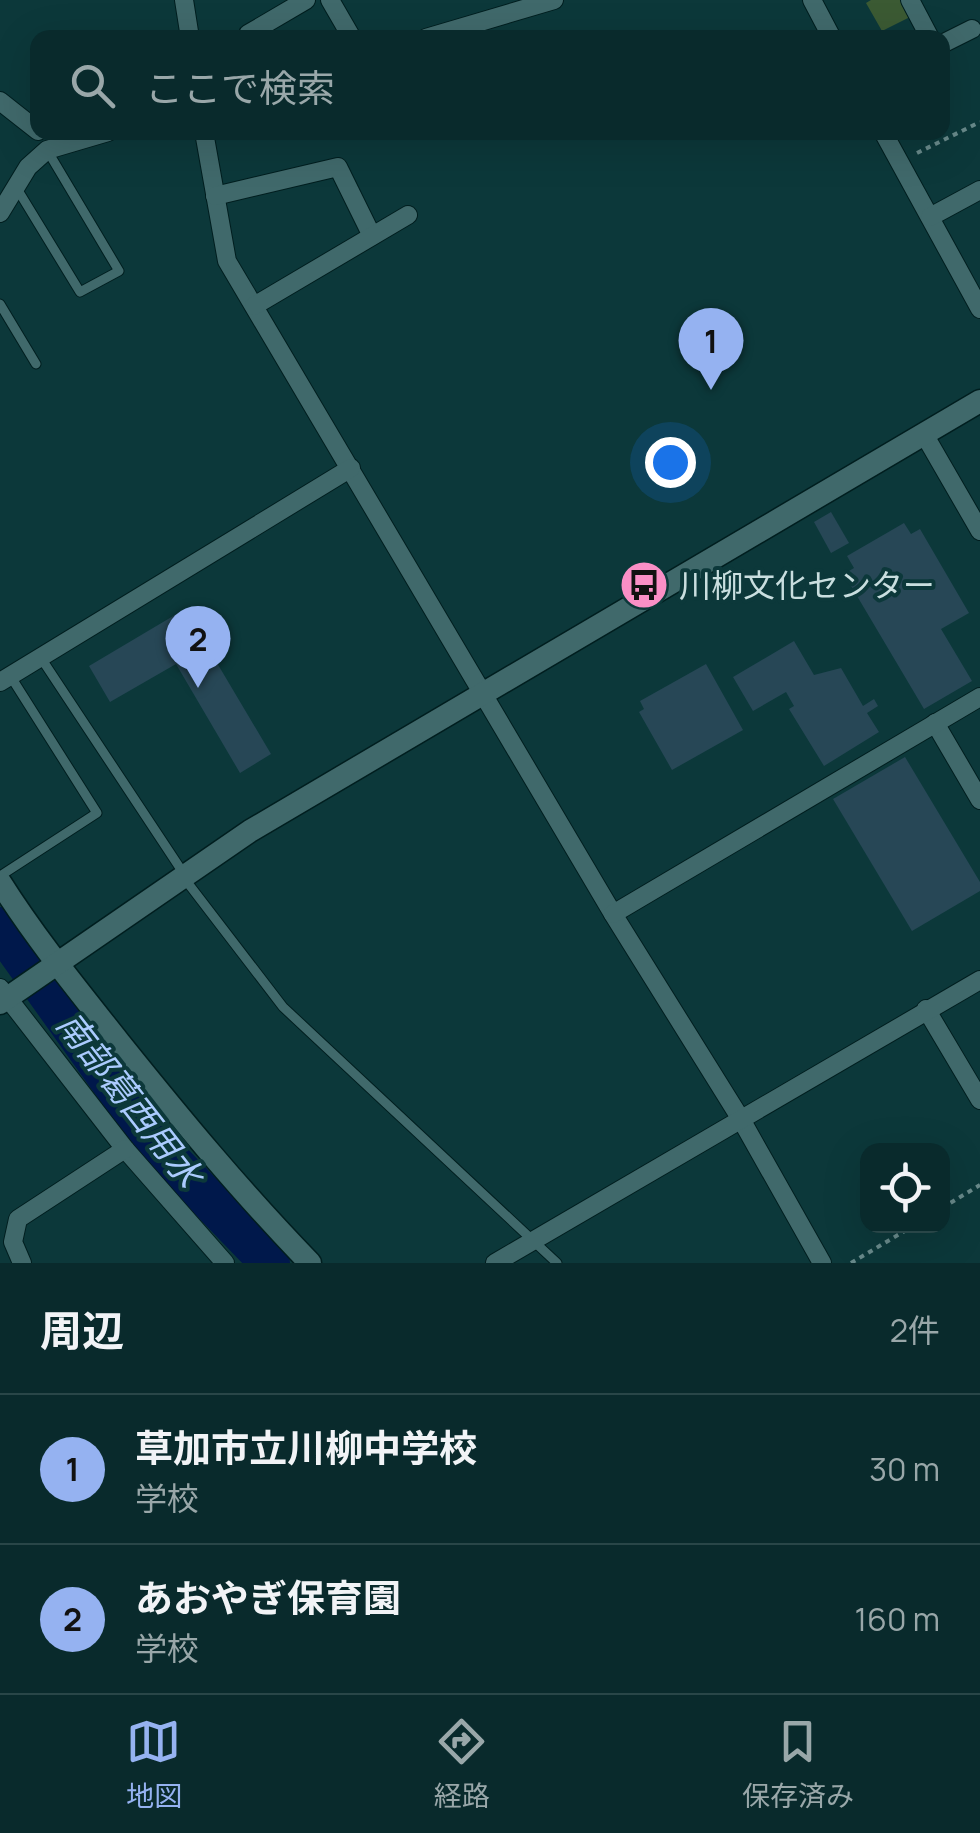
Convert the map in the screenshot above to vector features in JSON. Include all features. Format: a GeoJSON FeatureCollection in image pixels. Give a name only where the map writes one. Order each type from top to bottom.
{"type":"FeatureCollection","features":[{"type":"Feature","properties":{"kind":"street"},"geometry":{"type":"LineString","coordinates":[[184,0],[189,30]]}},
{"type":"Feature","properties":{"kind":"street"},"geometry":{"type":"LineString","coordinates":[[255,30],[306,0]]}},
{"type":"Feature","properties":{"kind":"street"},"geometry":{"type":"LineString","coordinates":[[330,0],[347,30]]}},
{"type":"Feature","properties":{"kind":"street"},"geometry":{"type":"LineString","coordinates":[[449,30],[520,5],[554,0]]}},
{"type":"Feature","properties":{"kind":"street"},"geometry":{"type":"LineString","coordinates":[[812,0],[828,30]]}},
{"type":"Feature","properties":{"kind":"street"},"geometry":{"type":"LineString","coordinates":[[910,0],[926,30]]}},
{"type":"Feature","properties":{"kind":"street"},"geometry":{"type":"LineString","coordinates":[[950,40],[972,29]]}},
{"type":"Feature","properties":{"kind":"street"},"geometry":{"type":"LineString","coordinates":[[0,101],[30,127]]}},
{"type":"Feature","properties":{"kind":"street"},"geometry":{"type":"LineString","coordinates":[[0,214],[45,140]]}},
{"type":"Feature","properties":{"kind":"street"},"geometry":{"type":"LineString","coordinates":[[205,140],[226,261],[614,914],[742,1121],[822,1263]]}},
{"type":"Feature","properties":{"kind":"street"},"geometry":{"type":"LineString","coordinates":[[887,140],[980,310]]}},
{"type":"Feature","properties":{"kind":"street"},"geometry":{"type":"LineString","coordinates":[[215,196],[338,167],[372,236]]}},
{"type":"Feature","properties":{"kind":"street"},"geometry":{"type":"LineString","coordinates":[[930,217],[980,190]]}},
{"type":"Feature","properties":{"kind":"street"},"geometry":{"type":"LineString","coordinates":[[254,306],[408,215]]}},
{"type":"Feature","properties":{"kind":"street"},"geometry":{"type":"LineString","coordinates":[[225,1263],[125,1149],[5,996],[250,831],[980,401]]}},
{"type":"Feature","properties":{"kind":"street"},"geometry":{"type":"LineString","coordinates":[[924,434],[980,531]]}},
{"type":"Feature","properties":{"kind":"street"},"geometry":{"type":"LineString","coordinates":[[6,679],[39,655],[351,468]]}},
{"type":"Feature","properties":{"kind":"street"},"geometry":{"type":"LineString","coordinates":[[614,914],[980,697]]}},
{"type":"Feature","properties":{"kind":"street"},"geometry":{"type":"LineString","coordinates":[[935,723],[980,800]]}},
{"type":"Feature","properties":{"kind":"street"},"geometry":{"type":"LineString","coordinates":[[0,879],[51,967],[310,1263]]}},
{"type":"Feature","properties":{"kind":"street"},"geometry":{"type":"LineString","coordinates":[[495,1263],[975,983],[980,1005]]}},
{"type":"Feature","properties":{"kind":"street"},"geometry":{"type":"LineString","coordinates":[[926,1009],[980,1100]]}},
{"type":"Feature","properties":{"kind":"street"},"geometry":{"type":"LineString","coordinates":[[22,1263],[12,1242],[18,1219],[125,1149]]}},
{"type":"Feature","properties":{"kind":"lane"},"geometry":{"type":"LineString","coordinates":[[16,186],[80,292],[119,271],[45,140]]}},
{"type":"Feature","properties":{"kind":"lane"},"geometry":{"type":"LineString","coordinates":[[0,304],[36,364]]}},
{"type":"Feature","properties":{"kind":"lane"},"geometry":{"type":"LineString","coordinates":[[39,655],[184,876],[284,1007],[557,1263]]}},
{"type":"Feature","properties":{"kind":"lane"},"geometry":{"type":"LineString","coordinates":[[0,879],[98,814],[6,679]]}},
{"type":"Feature","properties":{"kind":"path"},"geometry":{"type":"LineString","coordinates":[[950,136],[980,122]]}},
{"type":"Feature","properties":{"kind":"path"},"geometry":{"type":"LineString","coordinates":[[899,161],[943,140]]}},
{"type":"Feature","properties":{"kind":"path"},"geometry":{"type":"LineString","coordinates":[[950,1203],[980,1185]]}},
{"type":"Feature","properties":{"kind":"path"},"geometry":{"type":"LineString","coordinates":[[851,1263],[901,1233]]}},
{"type":"Feature","properties":{"kind":"green space"},"geometry":{"type":"Polygon","coordinates":[[[902,0],[912,16],[881,30],[866,3],[902,0]]]}},
{"type":"Feature","properties":{"kind":"building"},"geometry":{"type":"Polygon","coordinates":[[[831,512],[849,543],[831,553],[814,522],[831,512]]]}},
{"type":"Feature","properties":{"kind":"building"},"geometry":{"type":"Polygon","coordinates":[[[904,523],[911,534],[920,529],[969,613],[941,629],[972,681],[924,709],[844,574],[854,568],[847,556],[904,523]]]}},
{"type":"Feature","properties":{"kind":"building"},"geometry":{"type":"Polygon","coordinates":[[[185,609],[271,754],[240,773],[176,664],[110,702],[89,666],[185,609]]]}},
{"type":"Feature","properties":{"kind":"building"},"geometry":{"type":"Polygon","coordinates":[[[794,641],[814,675],[841,668],[863,706],[874,699],[878,706],[867,713],[879,732],[824,766],[789,709],[794,706],[786,692],[753,711],[733,677],[794,641]]]}},
{"type":"Feature","properties":{"kind":"building"},"geometry":{"type":"Polygon","coordinates":[[[706,664],[743,730],[672,770],[639,712],[644,709],[640,701],[706,664]]]}},
{"type":"Feature","properties":{"kind":"building"},"geometry":{"type":"Polygon","coordinates":[[[905,757],[980,882],[980,891],[912,931],[833,799],[905,757]]]}},
{"type":"Feature","properties":{"kind":"waterway","name":"南部葛西用水"},"geometry":{"type":"LineString","coordinates":[[0,927],[156,1145],[270,1263]]}},
{"type":"Feature","properties":{"kind":"place","name":"草加市立川柳中学校"},"geometry":{"type":"Point","coordinates":[711,390]}},
{"type":"Feature","properties":{"kind":"place","name":"川柳文化センター"},"geometry":{"type":"Point","coordinates":[644,585]}},
{"type":"Feature","properties":{"kind":"place","name":"あおやぎ保育園"},"geometry":{"type":"Point","coordinates":[198,688]}}]}
